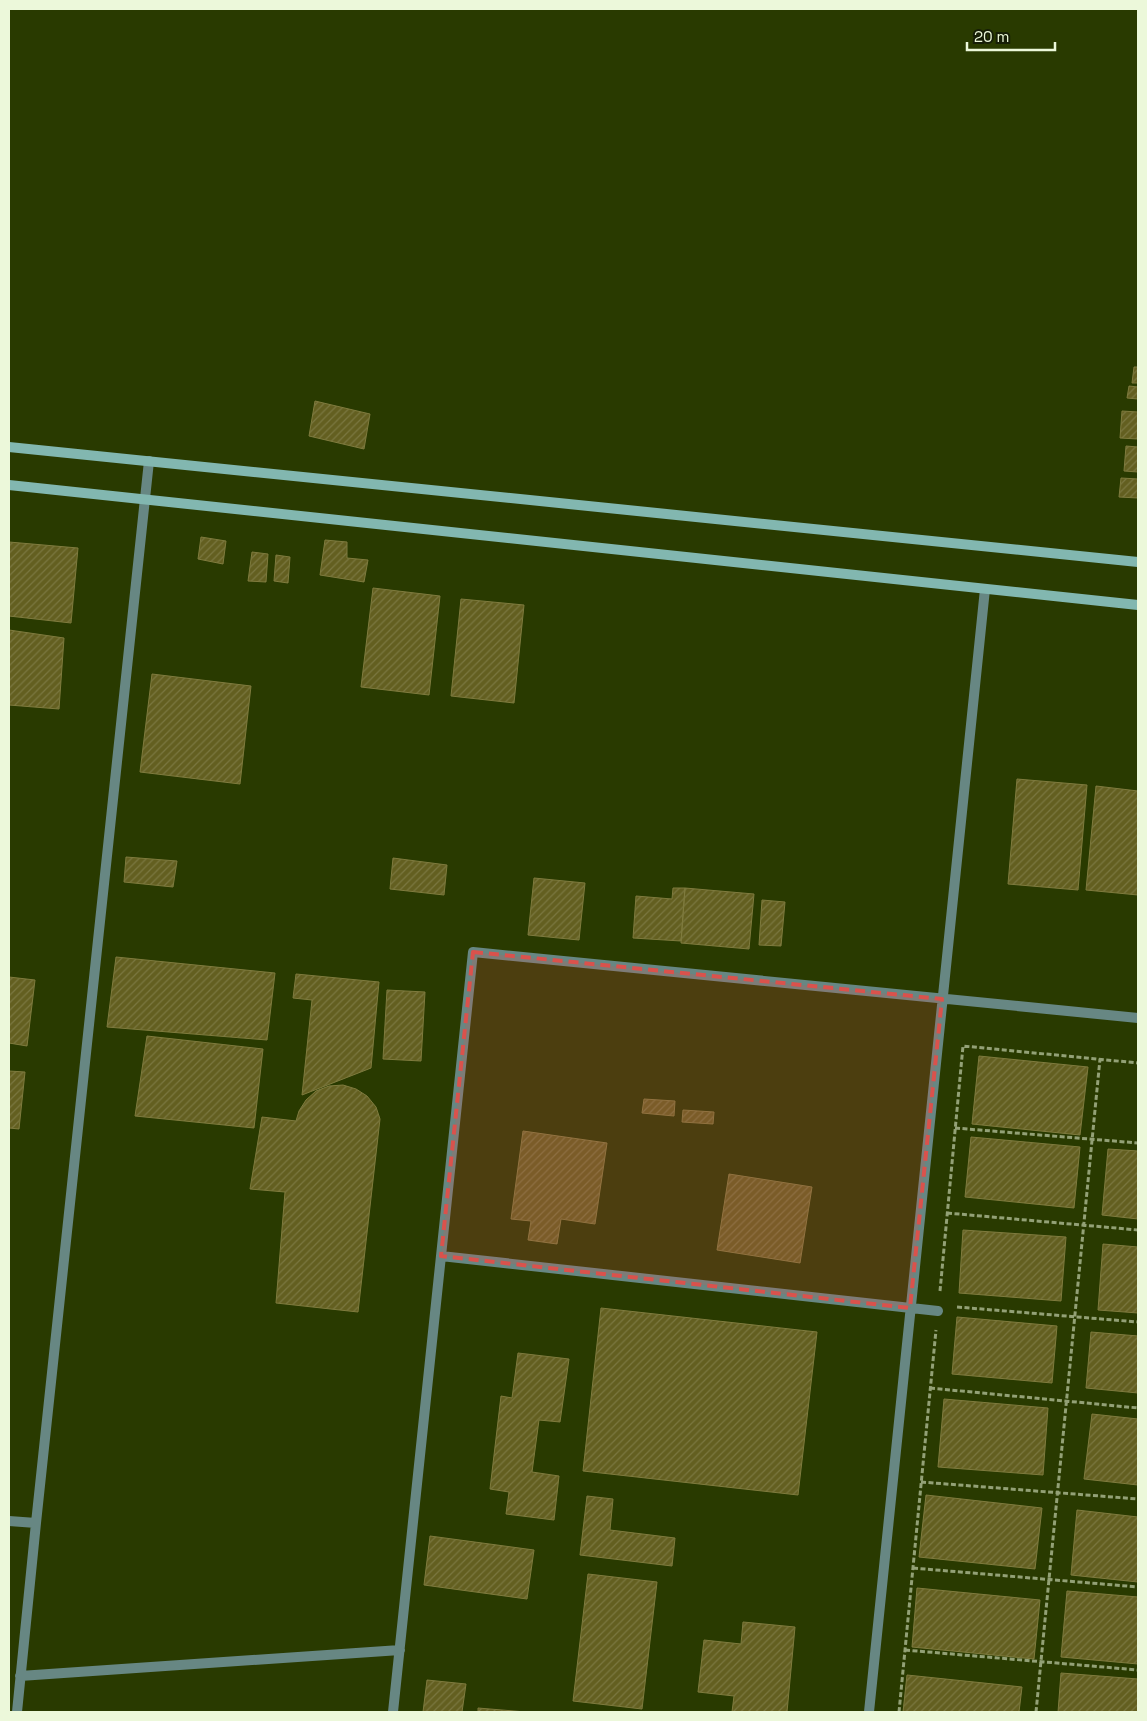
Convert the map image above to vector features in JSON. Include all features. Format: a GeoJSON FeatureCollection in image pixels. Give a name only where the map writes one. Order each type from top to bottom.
{"type":"FeatureCollection","features":[{"type":"Feature","properties":{"kind":"street"},"geometry":{"type":"LineString","coordinates":[[9,447],[1138,562]]}},
{"type":"Feature","properties":{"kind":"street"},"geometry":{"type":"LineString","coordinates":[[17,1712],[149,461]]}},
{"type":"Feature","properties":{"kind":"street"},"geometry":{"type":"LineString","coordinates":[[9,485],[1138,605]]}},
{"type":"Feature","properties":{"kind":"street"},"geometry":{"type":"LineString","coordinates":[[869,1712],[985,589]]}},
{"type":"Feature","properties":{"kind":"street"},"geometry":{"type":"LineString","coordinates":[[393,1712],[473,952],[1138,1018]]}},
{"type":"Feature","properties":{"kind":"street"},"geometry":{"type":"LineString","coordinates":[[441,1256],[938,1311]]}},
{"type":"Feature","properties":{"kind":"street"},"geometry":{"type":"LineString","coordinates":[[9,1521],[36,1524]]}},
{"type":"Feature","properties":{"kind":"street"},"geometry":{"type":"LineString","coordinates":[[20,1676],[400,1650]]}},
{"type":"Feature","properties":{"kind":"path"},"geometry":{"type":"LineString","coordinates":[[1036,1712],[1100,1059]]}},
{"type":"Feature","properties":{"kind":"path"},"geometry":{"type":"LineString","coordinates":[[955,1128],[1138,1143]]}},
{"type":"Feature","properties":{"kind":"path"},"geometry":{"type":"LineString","coordinates":[[948,1213],[1138,1230]]}},
{"type":"Feature","properties":{"kind":"path"},"geometry":{"type":"LineString","coordinates":[[948,1306],[1138,1322]]}},
{"type":"Feature","properties":{"kind":"path"},"geometry":{"type":"LineString","coordinates":[[930,1388],[1138,1408]]}},
{"type":"Feature","properties":{"kind":"path"},"geometry":{"type":"LineString","coordinates":[[921,1482],[1138,1499]]}},
{"type":"Feature","properties":{"kind":"path"},"geometry":{"type":"LineString","coordinates":[[912,1568],[1138,1586]]}},
{"type":"Feature","properties":{"kind":"path"},"geometry":{"type":"LineString","coordinates":[[904,1650],[1138,1670]]}},
{"type":"Feature","properties":{"kind":"highlighted area"},"geometry":{"type":"Polygon","coordinates":[[[473,952],[942,999],[910,1308],[441,1256],[473,952]]]}},
{"type":"Feature","properties":{"kind":"building"},"geometry":{"type":"Polygon","coordinates":[[[1134,367],[1138,367],[1138,383],[1132,383],[1134,367]]]}},
{"type":"Feature","properties":{"kind":"building"},"geometry":{"type":"Polygon","coordinates":[[[1129,386],[1138,387],[1138,399],[1127,398],[1129,386]]]}},
{"type":"Feature","properties":{"kind":"building"},"geometry":{"type":"Polygon","coordinates":[[[315,401],[370,414],[364,449],[309,436],[315,401]]]}},
{"type":"Feature","properties":{"kind":"building"},"geometry":{"type":"Polygon","coordinates":[[[1122,411],[1138,412],[1138,439],[1120,438],[1122,411]]]}},
{"type":"Feature","properties":{"kind":"building"},"geometry":{"type":"Polygon","coordinates":[[[1126,446],[1138,447],[1138,472],[1124,471],[1126,446]]]}},
{"type":"Feature","properties":{"kind":"building"},"geometry":{"type":"Polygon","coordinates":[[[1121,478],[1138,479],[1138,498],[1119,497],[1121,478]]]}},
{"type":"Feature","properties":{"kind":"building"},"geometry":{"type":"Polygon","coordinates":[[[201,537],[226,541],[223,564],[198,559],[201,537]]]}},
{"type":"Feature","properties":{"kind":"building"},"geometry":{"type":"Polygon","coordinates":[[[325,540],[347,542],[347,558],[368,560],[364,582],[320,575],[325,540]]]}},
{"type":"Feature","properties":{"kind":"building"},"geometry":{"type":"Polygon","coordinates":[[[9,542],[78,548],[71,623],[9,616],[9,542]]]}},
{"type":"Feature","properties":{"kind":"building"},"geometry":{"type":"Polygon","coordinates":[[[252,552],[268,554],[266,582],[248,581],[252,552]]]}},
{"type":"Feature","properties":{"kind":"building"},"geometry":{"type":"Polygon","coordinates":[[[276,555],[290,557],[288,583],[274,581],[276,555]]]}},
{"type":"Feature","properties":{"kind":"building"},"geometry":{"type":"Polygon","coordinates":[[[373,588],[440,596],[429,695],[361,687],[373,588]]]}},
{"type":"Feature","properties":{"kind":"building"},"geometry":{"type":"Polygon","coordinates":[[[461,599],[524,605],[514,703],[451,696],[461,599]]]}},
{"type":"Feature","properties":{"kind":"building"},"geometry":{"type":"Polygon","coordinates":[[[9,630],[64,638],[59,709],[9,705],[9,630]]]}},
{"type":"Feature","properties":{"kind":"building"},"geometry":{"type":"Polygon","coordinates":[[[152,674],[251,686],[240,784],[140,772],[152,674]]]}},
{"type":"Feature","properties":{"kind":"building"},"geometry":{"type":"Polygon","coordinates":[[[1017,779],[1087,785],[1078,890],[1008,884],[1017,779]]]}},
{"type":"Feature","properties":{"kind":"building"},"geometry":{"type":"Polygon","coordinates":[[[1096,786],[1138,791],[1138,895],[1086,890],[1096,786]]]}},
{"type":"Feature","properties":{"kind":"building"},"geometry":{"type":"Polygon","coordinates":[[[126,857],[177,861],[173,887],[124,882],[126,857]]]}},
{"type":"Feature","properties":{"kind":"building"},"geometry":{"type":"Polygon","coordinates":[[[393,858],[447,865],[444,895],[390,889],[393,858]]]}},
{"type":"Feature","properties":{"kind":"building"},"geometry":{"type":"Polygon","coordinates":[[[534,878],[585,883],[579,940],[528,935],[534,878]]]}},
{"type":"Feature","properties":{"kind":"building"},"geometry":{"type":"Polygon","coordinates":[[[673,888],[685,888],[681,941],[633,938],[636,896],[672,899],[673,888]]]}},
{"type":"Feature","properties":{"kind":"building"},"geometry":{"type":"Polygon","coordinates":[[[685,888],[754,894],[749,949],[681,943],[685,888]]]}},
{"type":"Feature","properties":{"kind":"building"},"geometry":{"type":"Polygon","coordinates":[[[762,900],[785,902],[781,946],[759,945],[762,900]]]}},
{"type":"Feature","properties":{"kind":"building"},"geometry":{"type":"Polygon","coordinates":[[[116,957],[275,973],[267,1040],[107,1027],[116,957]]]}},
{"type":"Feature","properties":{"kind":"building"},"geometry":{"type":"Polygon","coordinates":[[[296,974],[379,982],[371,1068],[302,1095],[312,1000],[293,998],[296,974]]]}},
{"type":"Feature","properties":{"kind":"building"},"geometry":{"type":"Polygon","coordinates":[[[9,977],[35,980],[27,1046],[9,1043],[9,977]]]}},
{"type":"Feature","properties":{"kind":"building"},"geometry":{"type":"Polygon","coordinates":[[[387,990],[425,992],[421,1061],[383,1059],[387,990]]]}},
{"type":"Feature","properties":{"kind":"building"},"geometry":{"type":"Polygon","coordinates":[[[147,1036],[263,1049],[254,1128],[135,1116],[147,1036]]]}},
{"type":"Feature","properties":{"kind":"building"},"geometry":{"type":"Polygon","coordinates":[[[979,1056],[1088,1067],[1080,1135],[972,1124],[979,1056]]]}},
{"type":"Feature","properties":{"kind":"building"},"geometry":{"type":"Polygon","coordinates":[[[9,1071],[25,1072],[19,1129],[9,1128],[9,1071]]]}},
{"type":"Feature","properties":{"kind":"building"},"geometry":{"type":"Polygon","coordinates":[[[343,1085],[356,1089],[367,1096],[376,1107],[380,1119],[358,1312],[276,1303],[285,1192],[250,1189],[262,1117],[296,1121],[299,1111],[306,1100],[316,1091],[329,1086],[343,1085]]]}},
{"type":"Feature","properties":{"kind":"building"},"geometry":{"type":"Polygon","coordinates":[[[644,1099],[675,1101],[674,1116],[642,1113],[644,1099]]]}},
{"type":"Feature","properties":{"kind":"building"},"geometry":{"type":"Polygon","coordinates":[[[683,1110],[714,1112],[713,1124],[682,1122],[683,1110]]]}},
{"type":"Feature","properties":{"kind":"building"},"geometry":{"type":"Polygon","coordinates":[[[523,1131],[607,1143],[595,1224],[561,1219],[557,1244],[528,1240],[531,1221],[511,1219],[523,1131]]]}},
{"type":"Feature","properties":{"kind":"building"},"geometry":{"type":"Polygon","coordinates":[[[971,1137],[1080,1147],[1074,1208],[965,1197],[971,1137]]]}},
{"type":"Feature","properties":{"kind":"building"},"geometry":{"type":"Polygon","coordinates":[[[1108,1149],[1138,1151],[1138,1219],[1102,1215],[1108,1149]]]}},
{"type":"Feature","properties":{"kind":"building"},"geometry":{"type":"Polygon","coordinates":[[[729,1174],[812,1187],[800,1263],[717,1250],[729,1174]]]}},
{"type":"Feature","properties":{"kind":"building"},"geometry":{"type":"Polygon","coordinates":[[[963,1230],[1066,1237],[1061,1301],[959,1293],[963,1230]]]}},
{"type":"Feature","properties":{"kind":"building"},"geometry":{"type":"Polygon","coordinates":[[[1103,1244],[1138,1247],[1138,1313],[1098,1310],[1103,1244]]]}},
{"type":"Feature","properties":{"kind":"building"},"geometry":{"type":"Polygon","coordinates":[[[601,1308],[817,1332],[798,1495],[583,1471],[601,1308]]]}},
{"type":"Feature","properties":{"kind":"building"},"geometry":{"type":"Polygon","coordinates":[[[957,1317],[1057,1326],[1052,1383],[952,1374],[957,1317]]]}},
{"type":"Feature","properties":{"kind":"building"},"geometry":{"type":"Polygon","coordinates":[[[1091,1332],[1138,1336],[1138,1393],[1086,1388],[1091,1332]]]}},
{"type":"Feature","properties":{"kind":"building"},"geometry":{"type":"Polygon","coordinates":[[[518,1353],[569,1359],[560,1422],[539,1420],[532,1472],[559,1476],[554,1520],[506,1514],[509,1492],[490,1489],[501,1396],[512,1398],[518,1353]]]}},
{"type":"Feature","properties":{"kind":"building"},"geometry":{"type":"Polygon","coordinates":[[[944,1399],[1048,1408],[1043,1475],[938,1467],[944,1399]]]}},
{"type":"Feature","properties":{"kind":"building"},"geometry":{"type":"Polygon","coordinates":[[[1092,1414],[1138,1419],[1138,1485],[1084,1479],[1092,1414]]]}},
{"type":"Feature","properties":{"kind":"building"},"geometry":{"type":"Polygon","coordinates":[[[926,1495],[1042,1508],[1035,1569],[919,1557],[926,1495]]]}},
{"type":"Feature","properties":{"kind":"building"},"geometry":{"type":"Polygon","coordinates":[[[587,1496],[613,1499],[610,1530],[675,1538],[672,1566],[580,1555],[587,1496]]]}},
{"type":"Feature","properties":{"kind":"building"},"geometry":{"type":"Polygon","coordinates":[[[1077,1510],[1138,1517],[1138,1582],[1071,1575],[1077,1510]]]}},
{"type":"Feature","properties":{"kind":"building"},"geometry":{"type":"Polygon","coordinates":[[[430,1536],[534,1550],[527,1599],[424,1585],[430,1536]]]}},
{"type":"Feature","properties":{"kind":"building"},"geometry":{"type":"Polygon","coordinates":[[[588,1574],[657,1582],[642,1709],[573,1701],[588,1574]]]}},
{"type":"Feature","properties":{"kind":"building"},"geometry":{"type":"Polygon","coordinates":[[[917,1588],[1040,1600],[1034,1659],[912,1647],[917,1588]]]}},
{"type":"Feature","properties":{"kind":"building"},"geometry":{"type":"Polygon","coordinates":[[[1067,1591],[1138,1597],[1138,1664],[1061,1657],[1067,1591]]]}},
{"type":"Feature","properties":{"kind":"building"},"geometry":{"type":"Polygon","coordinates":[[[743,1622],[795,1627],[787,1712],[732,1712],[734,1696],[698,1692],[704,1640],[741,1644],[743,1622]]]}},
{"type":"Feature","properties":{"kind":"building"},"geometry":{"type":"Polygon","coordinates":[[[1061,1673],[1138,1679],[1138,1712],[1058,1712],[1061,1673]]]}},
{"type":"Feature","properties":{"kind":"building"},"geometry":{"type":"Polygon","coordinates":[[[907,1675],[1022,1687],[1019,1712],[903,1712],[907,1675]]]}},
{"type":"Feature","properties":{"kind":"building"},"geometry":{"type":"Polygon","coordinates":[[[427,1680],[466,1684],[462,1712],[423,1712],[427,1680]]]}},
{"type":"Feature","properties":{"kind":"building"},"geometry":{"type":"Polygon","coordinates":[[[478,1708],[526,1712],[478,1712],[478,1708]]]}}]}
